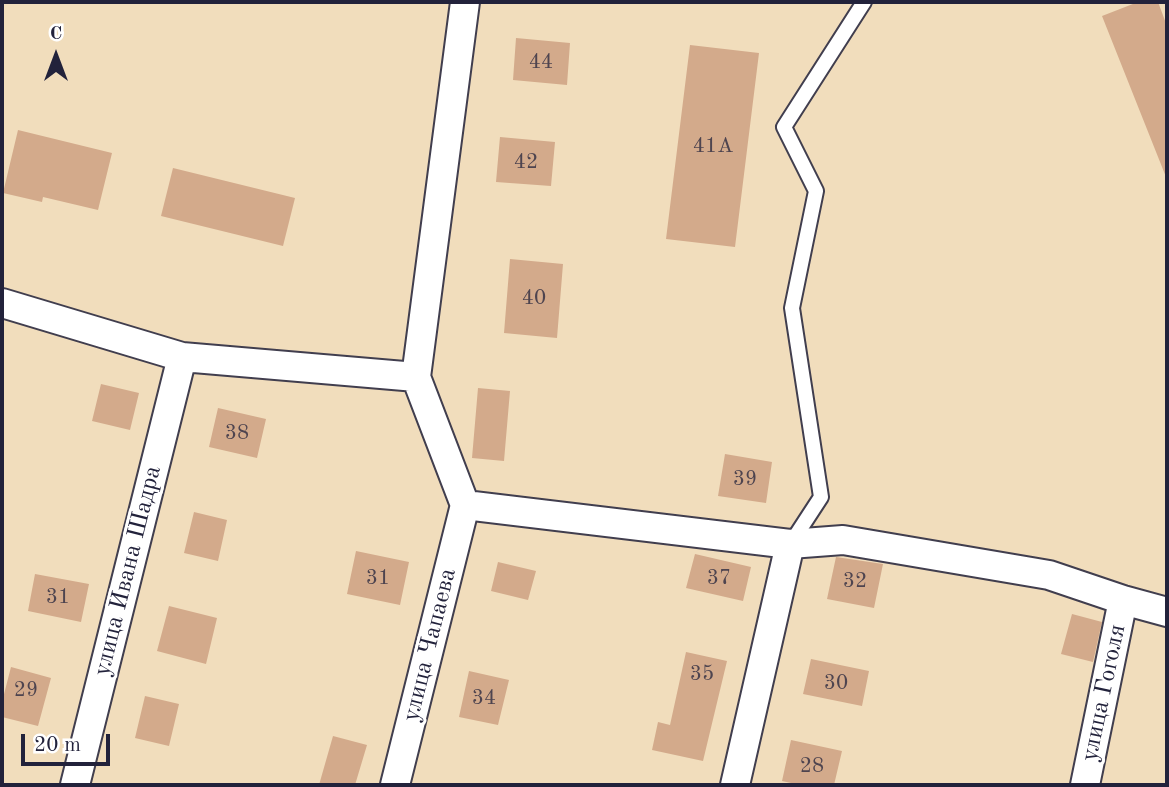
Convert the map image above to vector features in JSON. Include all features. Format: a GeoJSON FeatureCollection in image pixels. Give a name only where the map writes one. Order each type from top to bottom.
{"type":"FeatureCollection","features":[{"type":"Feature","properties":{"kind":"street"},"geometry":{"type":"LineString","coordinates":[[465,2],[416,377],[465,505],[790,544],[842,540],[890,547],[1049,575],[1167,612]]}},
{"type":"Feature","properties":{"kind":"street"},"geometry":{"type":"LineString","coordinates":[[2,303],[182,357],[416,377]]}},
{"type":"Feature","properties":{"kind":"street","name":"улица Ивана Шадра"},"geometry":{"type":"LineString","coordinates":[[75,785],[182,357]]}},
{"type":"Feature","properties":{"kind":"street","name":"улица Чапаева"},"geometry":{"type":"LineString","coordinates":[[394,785],[465,505]]}},
{"type":"Feature","properties":{"kind":"street"},"geometry":{"type":"LineString","coordinates":[[735,785],[790,544]]}},
{"type":"Feature","properties":{"kind":"street","name":"улица Гоголя"},"geometry":{"type":"LineString","coordinates":[[1084,785],[1123,600]]}},
{"type":"Feature","properties":{"kind":"lane"},"geometry":{"type":"LineString","coordinates":[[790,544],[821,497],[792,308],[816,191],[785,127],[864,2]]}},
{"type":"Feature","properties":{"kind":"building"},"geometry":{"type":"Polygon","coordinates":[[[1138,2],[1158,2],[1167,26],[1166,177],[1102,16],[1138,2]]]}},
{"type":"Feature","properties":{"kind":"building"},"geometry":{"type":"Polygon","coordinates":[[[516,38],[570,43],[567,85],[513,80],[516,38]]]}},
{"type":"Feature","properties":{"kind":"building"},"geometry":{"type":"Polygon","coordinates":[[[690,45],[759,53],[735,247],[666,239],[690,45]]]}},
{"type":"Feature","properties":{"kind":"building"},"geometry":{"type":"Polygon","coordinates":[[[18,130],[112,153],[98,210],[43,197],[42,202],[3,193],[18,130]]]}},
{"type":"Feature","properties":{"kind":"building"},"geometry":{"type":"Polygon","coordinates":[[[500,137],[555,142],[551,186],[496,182],[500,137]]]}},
{"type":"Feature","properties":{"kind":"building"},"geometry":{"type":"Polygon","coordinates":[[[173,168],[295,198],[283,246],[161,216],[173,168]]]}},
{"type":"Feature","properties":{"kind":"building"},"geometry":{"type":"Polygon","coordinates":[[[510,259],[563,264],[557,338],[504,333],[510,259]]]}},
{"type":"Feature","properties":{"kind":"building"},"geometry":{"type":"Polygon","coordinates":[[[101,384],[139,393],[130,430],[92,421],[101,384]]]}},
{"type":"Feature","properties":{"kind":"building"},"geometry":{"type":"Polygon","coordinates":[[[478,388],[510,391],[504,461],[472,458],[478,388]]]}},
{"type":"Feature","properties":{"kind":"building"},"geometry":{"type":"Polygon","coordinates":[[[218,408],[266,419],[257,458],[209,447],[218,408]]]}},
{"type":"Feature","properties":{"kind":"building"},"geometry":{"type":"Polygon","coordinates":[[[725,454],[772,462],[766,503],[718,496],[725,454]]]}},
{"type":"Feature","properties":{"kind":"building"},"geometry":{"type":"Polygon","coordinates":[[[194,512],[227,520],[218,561],[184,553],[194,512]]]}},
{"type":"Feature","properties":{"kind":"building"},"geometry":{"type":"Polygon","coordinates":[[[356,551],[409,562],[400,605],[347,594],[356,551]]]}},
{"type":"Feature","properties":{"kind":"building"},"geometry":{"type":"Polygon","coordinates":[[[695,554],[751,567],[743,601],[686,588],[695,554]]]}},
{"type":"Feature","properties":{"kind":"building"},"geometry":{"type":"Polygon","coordinates":[[[836,557],[883,564],[874,608],[827,599],[836,557]]]}},
{"type":"Feature","properties":{"kind":"building"},"geometry":{"type":"Polygon","coordinates":[[[498,562],[536,571],[528,600],[491,591],[498,562]]]}},
{"type":"Feature","properties":{"kind":"building"},"geometry":{"type":"Polygon","coordinates":[[[35,574],[89,584],[81,622],[28,611],[35,574]]]}},
{"type":"Feature","properties":{"kind":"building"},"geometry":{"type":"Polygon","coordinates":[[[169,606],[217,618],[206,664],[157,651],[169,606]]]}},
{"type":"Feature","properties":{"kind":"building"},"geometry":{"type":"Polygon","coordinates":[[[1072,614],[1102,622],[1093,662],[1061,654],[1072,614]]]}},
{"type":"Feature","properties":{"kind":"building"},"geometry":{"type":"Polygon","coordinates":[[[686,652],[727,661],[703,761],[652,750],[658,722],[670,725],[686,652]]]}},
{"type":"Feature","properties":{"kind":"building"},"geometry":{"type":"Polygon","coordinates":[[[811,659],[869,671],[862,706],[803,694],[811,659]]]}},
{"type":"Feature","properties":{"kind":"building"},"geometry":{"type":"Polygon","coordinates":[[[11,667],[51,678],[38,726],[2,717],[2,702],[11,667]]]}},
{"type":"Feature","properties":{"kind":"building"},"geometry":{"type":"Polygon","coordinates":[[[469,671],[509,680],[498,725],[459,717],[469,671]]]}},
{"type":"Feature","properties":{"kind":"building"},"geometry":{"type":"Polygon","coordinates":[[[145,696],[179,704],[169,746],[135,738],[145,696]]]}},
{"type":"Feature","properties":{"kind":"building"},"geometry":{"type":"Polygon","coordinates":[[[333,736],[367,745],[355,785],[319,785],[333,736]]]}},
{"type":"Feature","properties":{"kind":"building"},"geometry":{"type":"Polygon","coordinates":[[[791,740],[842,751],[834,785],[800,785],[782,781],[791,740]]]}}]}
